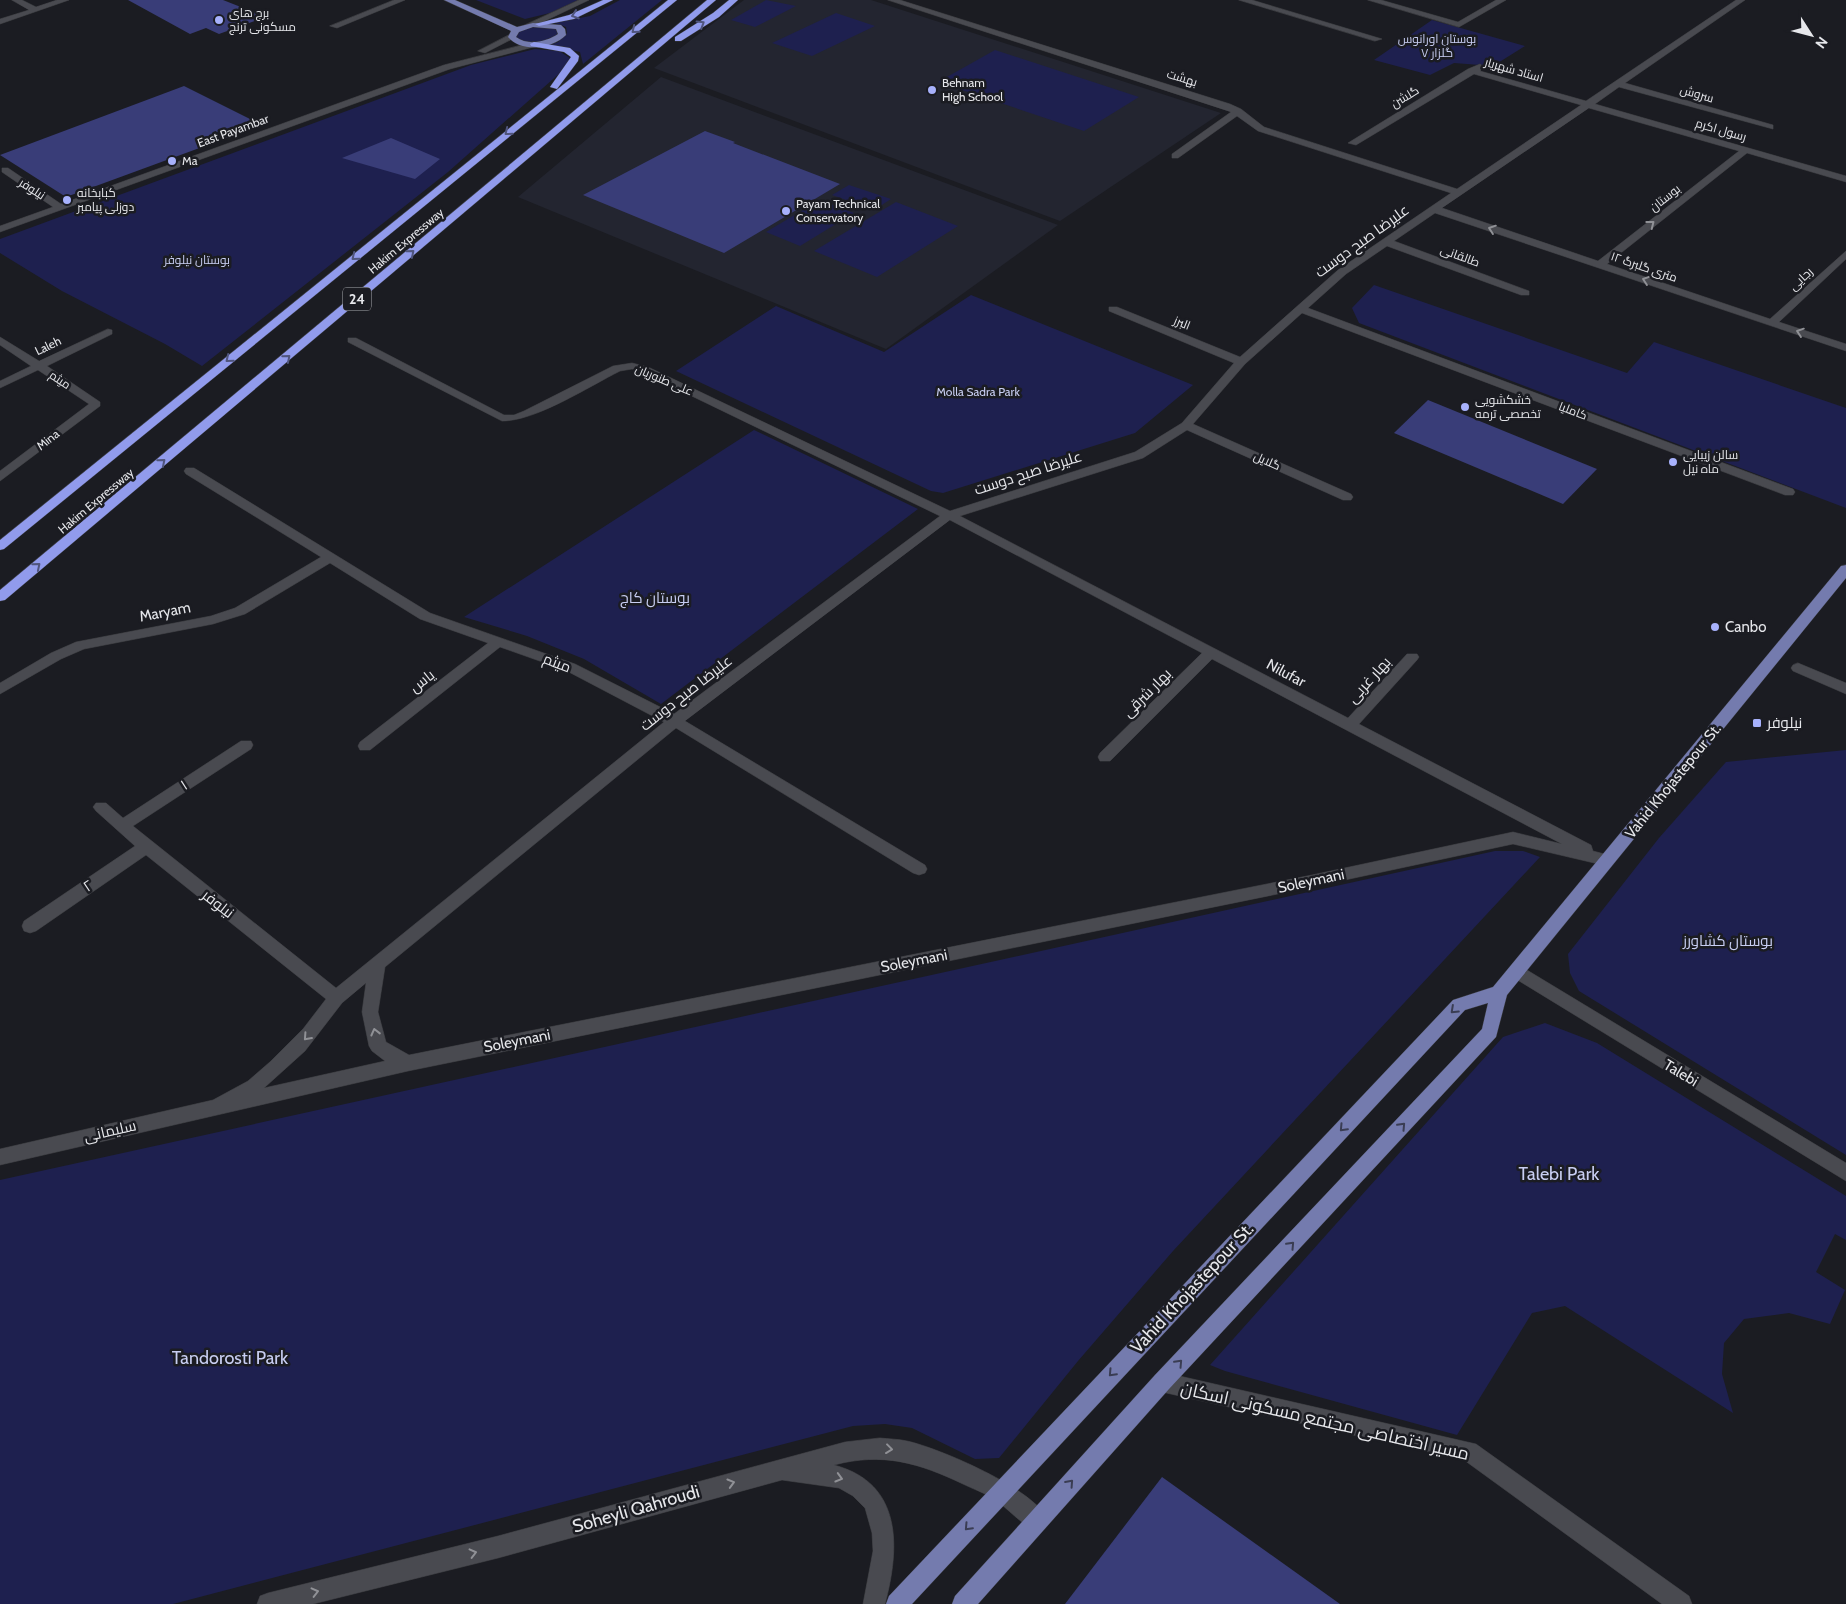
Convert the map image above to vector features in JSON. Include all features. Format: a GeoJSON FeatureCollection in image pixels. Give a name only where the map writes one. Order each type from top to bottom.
{"type":"FeatureCollection","features":[{"type":"Feature","properties":{"kind":"highway"},"geometry":{"type":"LineString","coordinates":[[539,24],[571,17],[609,0]]}},
{"type":"Feature","properties":{"kind":"highway","name":"Hakim Expressway"},"geometry":{"type":"LineString","coordinates":[[0,546],[673,0]]}},
{"type":"Feature","properties":{"kind":"highway","name":"Hakim Expressway"},"geometry":{"type":"LineString","coordinates":[[0,597],[712,0]]}},
{"type":"Feature","properties":{"kind":"highway"},"geometry":{"type":"LineString","coordinates":[[630,69],[716,15],[734,0]]}},
{"type":"Feature","properties":{"kind":"highway"},"geometry":{"type":"LineString","coordinates":[[534,44],[567,50],[575,56],[574,61],[537,109]]}},
{"type":"Feature","properties":{"kind":"main road"},"geometry":{"type":"LineString","coordinates":[[448,0],[478,12],[527,26]]}},
{"type":"Feature","properties":{"kind":"main road"},"geometry":{"type":"LineString","coordinates":[[478,12],[514,34],[519,42],[534,44],[554,40],[562,35],[561,29],[558,27],[539,24],[527,26],[514,34]]}},
{"type":"Feature","properties":{"kind":"main road","name":"Vahid Khojastepour St."},"geometry":{"type":"LineString","coordinates":[[963,1604],[1162,1382],[1490,1032],[1499,992],[1846,569]]}},
{"type":"Feature","properties":{"kind":"main road","name":"Vahid Khojastepour St."},"geometry":{"type":"LineString","coordinates":[[897,1604],[1459,1005],[1499,992]]}},
{"type":"Feature","properties":{"kind":"street"},"geometry":{"type":"LineString","coordinates":[[16,0],[36,10]]}},
{"type":"Feature","properties":{"kind":"street"},"geometry":{"type":"LineString","coordinates":[[0,22],[65,0]]}},
{"type":"Feature","properties":{"kind":"street"},"geometry":{"type":"LineString","coordinates":[[334,26],[402,0]]}},
{"type":"Feature","properties":{"kind":"street"},"geometry":{"type":"LineString","coordinates":[[527,26],[585,0]]}},
{"type":"Feature","properties":{"kind":"street","name":"بهشت"},"geometry":{"type":"LineString","coordinates":[[892,0],[1238,111],[1247,122],[1261,129],[1458,193]]}},
{"type":"Feature","properties":{"kind":"street"},"geometry":{"type":"LineString","coordinates":[[1243,0],[1378,39]]}},
{"type":"Feature","properties":{"kind":"street"},"geometry":{"type":"LineString","coordinates":[[1372,0],[1459,25],[1502,0]]}},
{"type":"Feature","properties":{"kind":"street","name":"علیرضا صبح دوست"},"geometry":{"type":"LineString","coordinates":[[220,1104],[254,1087],[290,1055],[318,1024],[336,998],[675,720],[949,515],[1139,455],[1186,425],[1241,362],[1342,272],[1741,0]]}},
{"type":"Feature","properties":{"kind":"street","name":"East Payambar"},"geometry":{"type":"LineString","coordinates":[[447,67],[514,34]]}},
{"type":"Feature","properties":{"kind":"street","name":"East Payambar"},"geometry":{"type":"LineString","coordinates":[[0,230],[447,67],[534,44]]}},
{"type":"Feature","properties":{"kind":"street","name":"استاد شهریار"},"geometry":{"type":"LineString","coordinates":[[1471,71],[1592,102]]}},
{"type":"Feature","properties":{"kind":"street","name":"گلشن"},"geometry":{"type":"LineString","coordinates":[[1353,143],[1471,71]]}},
{"type":"Feature","properties":{"kind":"street","name":"سروش"},"geometry":{"type":"LineString","coordinates":[[1618,84],[1770,127]]}},
{"type":"Feature","properties":{"kind":"street","name":"رسول اکرم"},"geometry":{"type":"LineString","coordinates":[[1592,102],[1846,179]]}},
{"type":"Feature","properties":{"kind":"street"},"geometry":{"type":"LineString","coordinates":[[1175,156],[1238,111]]}},
{"type":"Feature","properties":{"kind":"street","name":"بوستان"},"geometry":{"type":"LineString","coordinates":[[1599,265],[1746,150]]}},
{"type":"Feature","properties":{"kind":"street","name":"نیلوفر"},"geometry":{"type":"LineString","coordinates":[[5,170],[60,207]]}},
{"type":"Feature","properties":{"kind":"street","name":"۱۲ متری گلبرگ"},"geometry":{"type":"LineString","coordinates":[[1434,210],[1846,348]]}},
{"type":"Feature","properties":{"kind":"street","name":"طالقانی"},"geometry":{"type":"LineString","coordinates":[[1387,242],[1525,293]]}},
{"type":"Feature","properties":{"kind":"street","name":"رجایی"},"geometry":{"type":"LineString","coordinates":[[1772,323],[1846,254]]}},
{"type":"Feature","properties":{"kind":"street","name":"البرز"},"geometry":{"type":"LineString","coordinates":[[1113,309],[1241,362]]}},
{"type":"Feature","properties":{"kind":"street","name":"کاملیا"},"geometry":{"type":"LineString","coordinates":[[1300,309],[1790,492]]}},
{"type":"Feature","properties":{"kind":"street","name":"Laleh"},"geometry":{"type":"LineString","coordinates":[[0,384],[108,332]]}},
{"type":"Feature","properties":{"kind":"street","name":"میثم"},"geometry":{"type":"LineString","coordinates":[[0,340],[96,404]]}},
{"type":"Feature","properties":{"kind":"street","name":"علی طنوریان"},"geometry":{"type":"LineString","coordinates":[[352,340],[502,418],[515,418],[528,413],[617,368],[632,366],[644,369],[949,515]]}},
{"type":"Feature","properties":{"kind":"street","name":"Mina"},"geometry":{"type":"LineString","coordinates":[[0,477],[96,404]]}},
{"type":"Feature","properties":{"kind":"street","name":"گلایل"},"geometry":{"type":"LineString","coordinates":[[1186,425],[1347,497]]}},
{"type":"Feature","properties":{"kind":"street","name":"میثم"},"geometry":{"type":"LineString","coordinates":[[190,471],[425,616],[570,667],[675,720],[919,869]]}},
{"type":"Feature","properties":{"kind":"street","name":"Nilufar"},"geometry":{"type":"LineString","coordinates":[[949,515],[1608,860]]}},
{"type":"Feature","properties":{"kind":"street","name":"Maryam"},"geometry":{"type":"LineString","coordinates":[[0,689],[56,656],[81,645],[213,620],[240,611],[331,557]]}},
{"type":"Feature","properties":{"kind":"street","name":"یاس"},"geometry":{"type":"LineString","coordinates":[[365,746],[499,641]]}},
{"type":"Feature","properties":{"kind":"street","name":"بهار شرقی"},"geometry":{"type":"LineString","coordinates":[[1105,757],[1211,652]]}},
{"type":"Feature","properties":{"kind":"street","name":"بهار غربی"},"geometry":{"type":"LineString","coordinates":[[1350,725],[1412,657]]}},
{"type":"Feature","properties":{"kind":"street"},"geometry":{"type":"LineString","coordinates":[[1798,668],[1846,690]]}},
{"type":"Feature","properties":{"kind":"street","name":"۱"},"geometry":{"type":"LineString","coordinates":[[122,826],[246,745]]}},
{"type":"Feature","properties":{"kind":"street","name":"نیلوفر"},"geometry":{"type":"LineString","coordinates":[[101,807],[146,846],[336,998]]}},
{"type":"Feature","properties":{"kind":"street","name":"Soleymani"},"geometry":{"type":"LineString","coordinates":[[220,1104],[408,1063],[1302,883],[1513,838],[1608,860]]}},
{"type":"Feature","properties":{"kind":"street","name":"۲"},"geometry":{"type":"LineString","coordinates":[[30,926],[146,846]]}},
{"type":"Feature","properties":{"kind":"street"},"geometry":{"type":"LineString","coordinates":[[378,962],[370,1012],[378,1046],[392,1056],[408,1063]]}},
{"type":"Feature","properties":{"kind":"street","name":"Talebi"},"geometry":{"type":"LineString","coordinates":[[1517,971],[1846,1173]]}},
{"type":"Feature","properties":{"kind":"street","name":"سلیمانی"},"geometry":{"type":"LineString","coordinates":[[0,1157],[220,1104]]}},
{"type":"Feature","properties":{"kind":"street","name":"مسیر اختصاصی مجتمع مسکونی اسکان"},"geometry":{"type":"LineString","coordinates":[[1162,1382],[1469,1451],[1681,1604]]}},
{"type":"Feature","properties":{"kind":"street","name":"Soheyli Qahroudi"},"geometry":{"type":"LineString","coordinates":[[268,1604],[498,1547],[845,1452],[880,1448],[907,1451],[948,1466],[1001,1491],[1037,1520]]}},
{"type":"Feature","properties":{"kind":"street"},"geometry":{"type":"LineString","coordinates":[[774,1471],[823,1473],[846,1480],[866,1494],[879,1512],[883,1531],[883,1562],[874,1604]]}},
{"type":"Feature","properties":{"kind":"shaded area","name":"Behnam High School"},"geometry":{"type":"Polygon","coordinates":[[[744,0],[871,0],[1221,113],[1060,221],[654,68],[744,0]]]}},
{"type":"Feature","properties":{"kind":"shaded area","name":"Payam Technical Conservatory"},"geometry":{"type":"Polygon","coordinates":[[[661,77],[1058,225],[886,349],[518,197],[661,77]]]}},
{"type":"Feature","properties":{"kind":"green space"},"geometry":{"type":"Polygon","coordinates":[[[476,0],[578,0],[550,13],[525,19],[476,0]]]}},
{"type":"Feature","properties":{"kind":"green space"},"geometry":{"type":"Polygon","coordinates":[[[620,0],[662,0],[583,64],[580,52],[549,45],[558,42],[567,33],[566,27],[555,23],[590,16],[620,0]]]}},
{"type":"Feature","properties":{"kind":"green space"},"geometry":{"type":"Polygon","coordinates":[[[766,0],[796,6],[755,27],[731,20],[766,0]]]}},
{"type":"Feature","properties":{"kind":"green space"},"geometry":{"type":"Polygon","coordinates":[[[836,13],[875,26],[812,56],[772,43],[836,13]]]}},
{"type":"Feature","properties":{"kind":"green space","name":"بوستان اورانوس گلزار ۷"},"geometry":{"type":"Polygon","coordinates":[[[1432,20],[1525,46],[1493,66],[1454,63],[1430,75],[1374,60],[1432,20]]]}},
{"type":"Feature","properties":{"kind":"green space"},"geometry":{"type":"Polygon","coordinates":[[[532,26],[555,28],[558,33],[549,40],[532,43],[516,37],[517,32],[532,26]]]}},
{"type":"Feature","properties":{"kind":"green space","name":"بوستان نیلوفر"},"geometry":{"type":"Polygon","coordinates":[[[535,49],[559,51],[570,58],[570,64],[448,172],[202,366],[165,344],[62,291],[0,253],[0,239],[471,65],[535,49]]]}},
{"type":"Feature","properties":{"kind":"green space"},"geometry":{"type":"Polygon","coordinates":[[[995,50],[1139,97],[1084,131],[938,82],[995,50]]]}},
{"type":"Feature","properties":{"kind":"green space"},"geometry":{"type":"Polygon","coordinates":[[[849,185],[891,199],[874,210],[832,195],[849,185]]]}},
{"type":"Feature","properties":{"kind":"green space"},"geometry":{"type":"Polygon","coordinates":[[[820,200],[854,213],[800,246],[766,232],[820,200]]]}},
{"type":"Feature","properties":{"kind":"green space"},"geometry":{"type":"Polygon","coordinates":[[[896,202],[958,226],[877,277],[814,251],[896,202]]]}},
{"type":"Feature","properties":{"kind":"green space"},"geometry":{"type":"Polygon","coordinates":[[[1374,285],[1627,373],[1654,342],[1846,408],[1846,508],[1359,323],[1352,308],[1374,285]]]}},
{"type":"Feature","properties":{"kind":"green space","name":"Molla Sadra Park"},"geometry":{"type":"Polygon","coordinates":[[[971,295],[1193,385],[1135,433],[943,493],[931,491],[676,371],[776,306],[884,352],[971,295]]]}},
{"type":"Feature","properties":{"kind":"green space","name":"بوستان کاج"},"geometry":{"type":"Polygon","coordinates":[[[754,430],[918,509],[661,704],[584,659],[527,636],[464,617],[754,430]]]}},
{"type":"Feature","properties":{"kind":"green space","name":"بوستان کشاورز"},"geometry":{"type":"Polygon","coordinates":[[[1846,750],[1846,1155],[1579,991],[1570,973],[1568,954],[1659,838],[1726,762],[1846,750]]]}},
{"type":"Feature","properties":{"kind":"green space","name":"Tandorosti Park"},"geometry":{"type":"Polygon","coordinates":[[[1495,851],[1523,851],[1540,857],[1173,1251],[1078,1361],[999,1458],[975,1459],[912,1428],[885,1424],[853,1426],[173,1604],[0,1604],[0,1180],[1495,851]]]}},
{"type":"Feature","properties":{"kind":"green space","name":"Talebi Park"},"geometry":{"type":"Polygon","coordinates":[[[1545,1023],[1597,1043],[1846,1196],[1846,1240],[1835,1234],[1816,1272],[1845,1290],[1830,1324],[1789,1313],[1744,1319],[1724,1343],[1722,1374],[1733,1413],[1565,1306],[1532,1313],[1457,1435],[1225,1371],[1210,1365],[1503,1037],[1545,1023]]]}},
{"type":"Feature","properties":{"kind":"building","name":"برج های مسکونی ترنج"},"geometry":{"type":"Polygon","coordinates":[[[128,0],[223,0],[266,17],[219,34],[206,28],[190,34],[128,0]]]}},
{"type":"Feature","properties":{"kind":"building"},"geometry":{"type":"Polygon","coordinates":[[[184,86],[262,125],[66,197],[0,155],[184,86]]]}},
{"type":"Feature","properties":{"kind":"building"},"geometry":{"type":"Polygon","coordinates":[[[705,131],[840,184],[724,253],[583,195],[705,131]]]}},
{"type":"Feature","properties":{"kind":"building"},"geometry":{"type":"Polygon","coordinates":[[[391,138],[440,159],[415,179],[342,158],[391,138]]]}},
{"type":"Feature","properties":{"kind":"building"},"geometry":{"type":"Polygon","coordinates":[[[1428,400],[1597,469],[1563,504],[1394,433],[1428,400]]]}},
{"type":"Feature","properties":{"kind":"building"},"geometry":{"type":"Polygon","coordinates":[[[1162,1477],[1340,1604],[1065,1604],[1162,1477]]]}},
{"type":"Feature","properties":{"kind":"place","name":"برج های مسکونی ترنج"},"geometry":{"type":"Point","coordinates":[219,20]}},
{"type":"Feature","properties":{"kind":"place","name":"Behnam High School"},"geometry":{"type":"Point","coordinates":[932,90]}},
{"type":"Feature","properties":{"kind":"place","name":"Ma"},"geometry":{"type":"Point","coordinates":[172,161]}},
{"type":"Feature","properties":{"kind":"place","name":"کبابخانه دوزلی پیامبر"},"geometry":{"type":"Point","coordinates":[67,200]}},
{"type":"Feature","properties":{"kind":"place","name":"Payam Technical Conservatory"},"geometry":{"type":"Point","coordinates":[786,211]}},
{"type":"Feature","properties":{"kind":"place","name":"خشکشویی تخصصی ترمه"},"geometry":{"type":"Point","coordinates":[1465,407]}},
{"type":"Feature","properties":{"kind":"place","name":"سالن زیبایی ماه نیل"},"geometry":{"type":"Point","coordinates":[1673,462]}},
{"type":"Feature","properties":{"kind":"place","name":"Canbo"},"geometry":{"type":"Point","coordinates":[1715,627]}},
{"type":"Feature","properties":{"kind":"place","name":"نیلوفر"},"geometry":{"type":"Point","coordinates":[1757,723]}}]}
